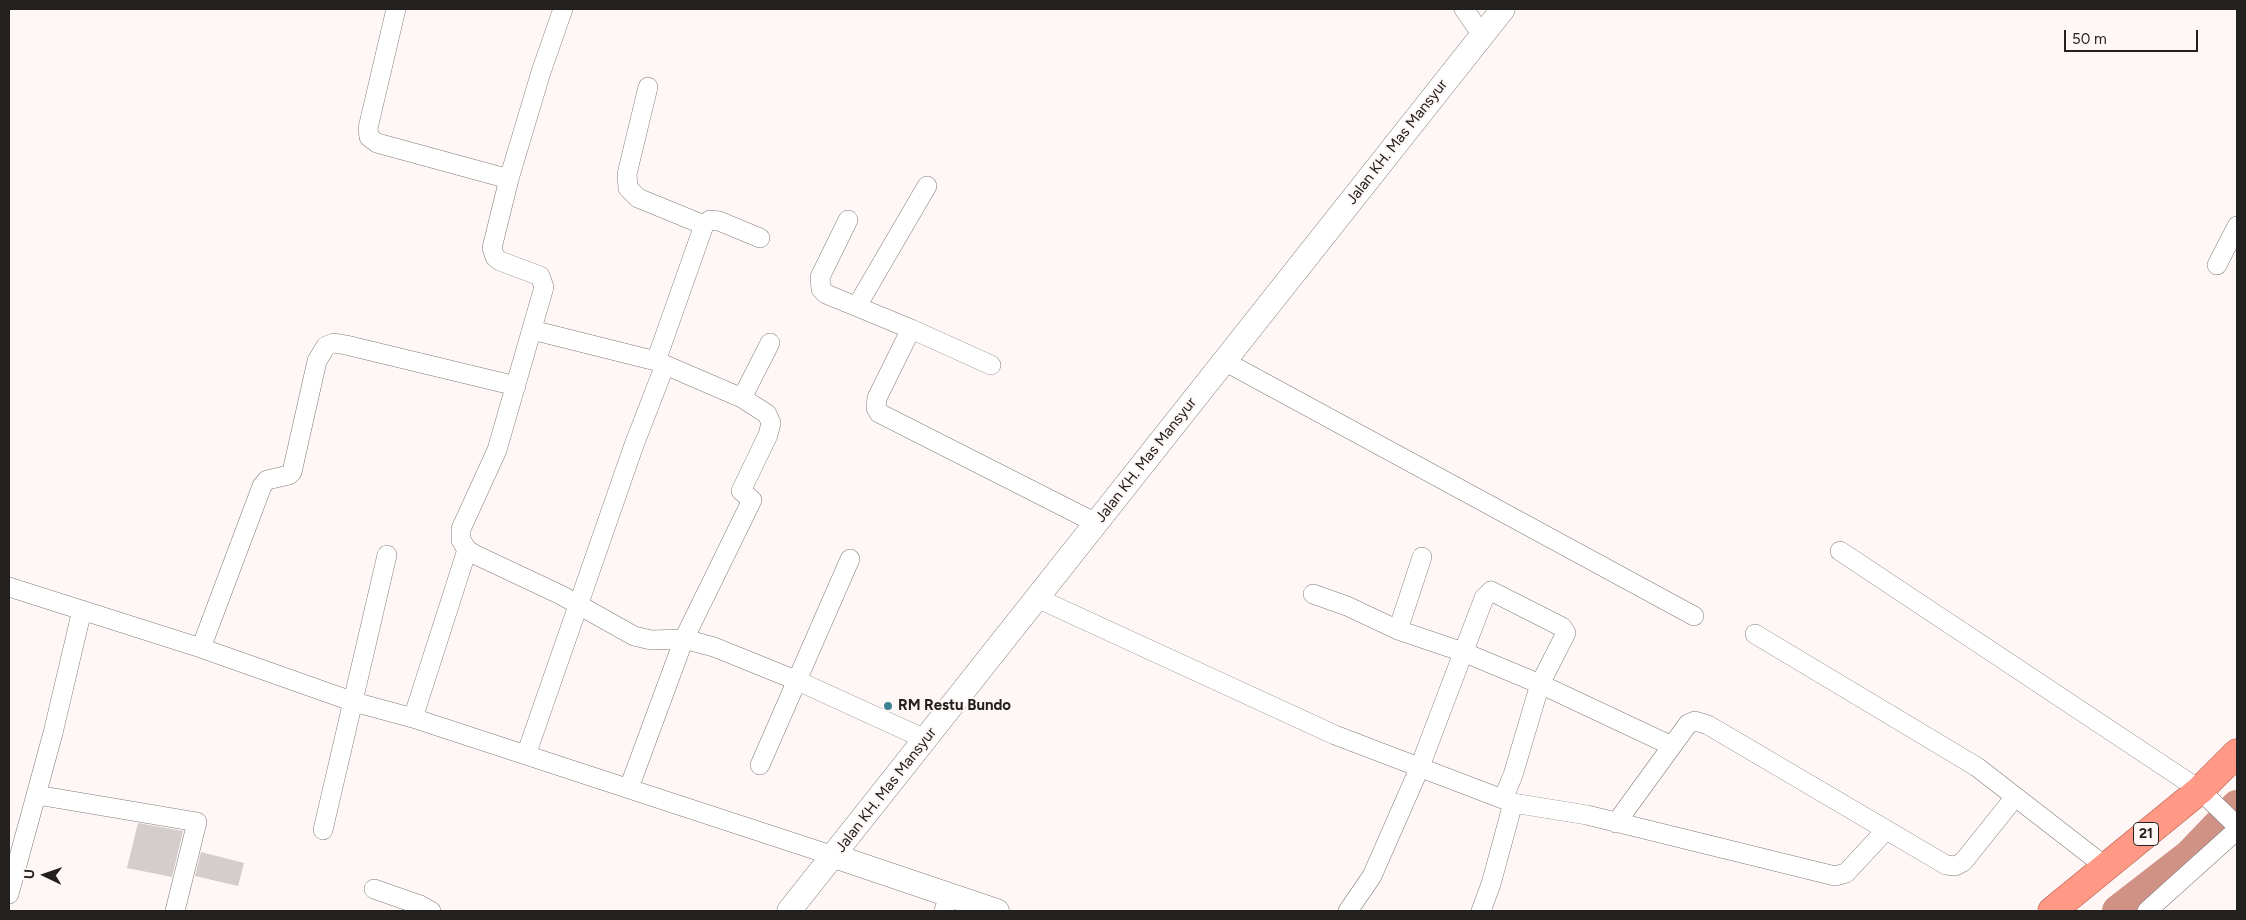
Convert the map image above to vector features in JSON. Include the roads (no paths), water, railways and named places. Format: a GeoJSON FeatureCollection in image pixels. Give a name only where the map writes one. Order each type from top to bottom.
{"type":"FeatureCollection","features":[{"type":"Feature","properties":{"kind":"highway","name":"21"},"geometry":{"type":"LineString","coordinates":[[2052,911],[2106,867],[2208,797],[2237,753]]}},
{"type":"Feature","properties":{"kind":"street"},"geometry":{"type":"LineString","coordinates":[[396,9],[368,128],[369,137],[377,143],[509,179]]}},
{"type":"Feature","properties":{"kind":"street"},"geometry":{"type":"LineString","coordinates":[[563,9],[541,72],[509,179],[492,248],[500,261],[532,272],[542,279],[544,287],[497,450],[461,529],[461,540],[467,550],[579,605],[642,639],[684,639],[714,647],[798,681],[925,739]]}},
{"type":"Feature","properties":{"kind":"street"},"geometry":{"type":"LineString","coordinates":[[1464,9],[1482,35]]}},
{"type":"Feature","properties":{"kind":"street","name":"Jalan KH. Mas Mansyur"},"geometry":{"type":"LineString","coordinates":[[789,911],[1503,9]]}},
{"type":"Feature","properties":{"kind":"street"},"geometry":{"type":"LineString","coordinates":[[648,87],[627,174],[628,188],[638,198],[704,225]]}},
{"type":"Feature","properties":{"kind":"street"},"geometry":{"type":"LineString","coordinates":[[857,306],[927,186]]}},
{"type":"Feature","properties":{"kind":"street"},"geometry":{"type":"LineString","coordinates":[[526,755],[634,444],[704,225],[710,220],[716,220],[760,238]]}},
{"type":"Feature","properties":{"kind":"street"},"geometry":{"type":"LineString","coordinates":[[848,220],[820,277],[819,285],[823,292],[991,365]]}},
{"type":"Feature","properties":{"kind":"street"},"geometry":{"type":"LineString","coordinates":[[2217,265],[2237,226]]}},
{"type":"Feature","properties":{"kind":"street"},"geometry":{"type":"LineString","coordinates":[[910,329],[877,398],[876,406],[879,413],[1096,523]]}},
{"type":"Feature","properties":{"kind":"street"},"geometry":{"type":"LineString","coordinates":[[532,330],[661,363],[742,398],[767,414],[770,419],[770,427],[742,492],[752,500],[684,639],[629,788]]}},
{"type":"Feature","properties":{"kind":"street"},"geometry":{"type":"LineString","coordinates":[[742,398],[770,343]]}},
{"type":"Feature","properties":{"kind":"street"},"geometry":{"type":"LineString","coordinates":[[201,648],[262,486],[267,480],[292,472],[317,361],[326,346],[346,344],[516,386]]}},
{"type":"Feature","properties":{"kind":"street"},"geometry":{"type":"LineString","coordinates":[[1224,361],[1694,616]]}},
{"type":"Feature","properties":{"kind":"street"},"geometry":{"type":"LineString","coordinates":[[413,718],[467,550]]}},
{"type":"Feature","properties":{"kind":"street"},"geometry":{"type":"LineString","coordinates":[[1840,551],[2208,797],[2235,825],[2147,911]]}},
{"type":"Feature","properties":{"kind":"street"},"geometry":{"type":"LineString","coordinates":[[323,830],[387,555]]}},
{"type":"Feature","properties":{"kind":"street"},"geometry":{"type":"LineString","coordinates":[[1398,630],[1422,557]]}},
{"type":"Feature","properties":{"kind":"street"},"geometry":{"type":"LineString","coordinates":[[760,765],[850,559]]}},
{"type":"Feature","properties":{"kind":"street"},"geometry":{"type":"LineString","coordinates":[[9,587],[201,648],[354,702],[413,718],[834,856],[946,903],[997,911]]}},
{"type":"Feature","properties":{"kind":"street"},"geometry":{"type":"LineString","coordinates":[[1348,911],[1372,876],[1419,769],[1486,593],[1491,591],[1565,630],[1565,637],[1540,684],[1513,775],[1491,884],[1481,911]]}},
{"type":"Feature","properties":{"kind":"street"},"geometry":{"type":"LineString","coordinates":[[1313,594],[1347,606],[1398,630],[1464,652],[1540,684],[1672,746]]}},
{"type":"Feature","properties":{"kind":"street"},"geometry":{"type":"LineString","coordinates":[[1037,598],[1335,735],[1419,769],[1508,801],[1587,815],[1835,876],[1846,873],[1886,830]]}},
{"type":"Feature","properties":{"kind":"street"},"geometry":{"type":"LineString","coordinates":[[9,894],[37,795],[82,610]]}},
{"type":"Feature","properties":{"kind":"street"},"geometry":{"type":"LineString","coordinates":[[1754,634],[1977,767],[2106,867]]}},
{"type":"Feature","properties":{"kind":"street"},"geometry":{"type":"LineString","coordinates":[[1616,823],[1688,724],[1702,722],[1946,865],[1955,866],[1963,862],[2015,797]]}},
{"type":"Feature","properties":{"kind":"street"},"geometry":{"type":"LineString","coordinates":[[37,795],[197,822],[175,911]]}},
{"type":"Feature","properties":{"kind":"street"},"geometry":{"type":"LineString","coordinates":[[374,889],[423,909]]}},
{"type":"Feature","properties":{"kind":"waterway"},"geometry":{"type":"LineString","coordinates":[[2118,911],[2189,856],[2237,806]]}},
{"type":"Feature","properties":{"kind":"place","name":"RM Restu Bundo"},"geometry":{"type":"Point","coordinates":[888,706]}}]}
